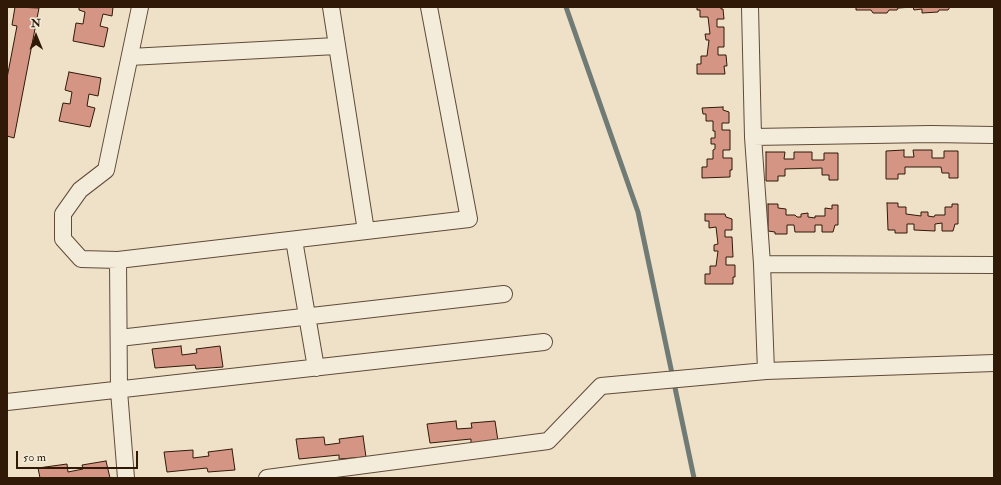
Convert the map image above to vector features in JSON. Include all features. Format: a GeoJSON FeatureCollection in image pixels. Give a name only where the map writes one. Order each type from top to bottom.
{"type":"FeatureCollection","features":[{"type":"Feature","properties":{"kind":"street"},"geometry":{"type":"LineString","coordinates":[[140,7],[106,170],[80,190],[63,214],[64,239],[81,259],[118,260],[470,219],[429,7]]}},
{"type":"Feature","properties":{"kind":"street"},"geometry":{"type":"LineString","coordinates":[[331,7],[366,231]]}},
{"type":"Feature","properties":{"kind":"street"},"geometry":{"type":"LineString","coordinates":[[750,7],[753,137],[762,264],[766,371]]}},
{"type":"Feature","properties":{"kind":"street"},"geometry":{"type":"LineString","coordinates":[[130,57],[336,46]]}},
{"type":"Feature","properties":{"kind":"street"},"geometry":{"type":"LineString","coordinates":[[753,137],[931,134],[994,135]]}},
{"type":"Feature","properties":{"kind":"street"},"geometry":{"type":"LineString","coordinates":[[294,240],[316,368]]}},
{"type":"Feature","properties":{"kind":"street"},"geometry":{"type":"LineString","coordinates":[[118,260],[119,390],[126,478]]}},
{"type":"Feature","properties":{"kind":"street"},"geometry":{"type":"LineString","coordinates":[[762,264],[994,265]]}},
{"type":"Feature","properties":{"kind":"street"},"geometry":{"type":"LineString","coordinates":[[119,338],[504,294]]}},
{"type":"Feature","properties":{"kind":"street"},"geometry":{"type":"LineString","coordinates":[[7,402],[544,342]]}},
{"type":"Feature","properties":{"kind":"street"},"geometry":{"type":"LineString","coordinates":[[267,478],[548,441],[601,386],[766,371],[994,363]]}},
{"type":"Feature","properties":{"kind":"building"},"geometry":{"type":"Polygon","coordinates":[[[15,7],[39,8],[14,138],[7,136],[7,78],[17,26],[12,25],[15,7]]]}},
{"type":"Feature","properties":{"kind":"building"},"geometry":{"type":"Polygon","coordinates":[[[79,7],[113,7],[112,16],[103,14],[100,26],[108,28],[104,47],[73,41],[76,23],[83,24],[85,12],[79,10],[79,7]]]}},
{"type":"Feature","properties":{"kind":"building"},"geometry":{"type":"Polygon","coordinates":[[[697,7],[721,7],[721,9],[723,9],[724,19],[717,19],[717,27],[724,27],[724,47],[718,47],[718,55],[726,55],[727,66],[724,66],[725,74],[697,74],[697,64],[701,64],[701,56],[707,56],[709,40],[706,40],[705,34],[710,34],[708,17],[700,17],[700,10],[697,10],[697,7]]]}},
{"type":"Feature","properties":{"kind":"building"},"geometry":{"type":"Polygon","coordinates":[[[856,7],[913,7],[889,10],[887,13],[873,13],[871,10],[856,10],[856,7]]]}},
{"type":"Feature","properties":{"kind":"building"},"geometry":{"type":"Polygon","coordinates":[[[913,7],[950,7],[948,10],[922,13],[922,9],[914,10],[913,7]]]}},
{"type":"Feature","properties":{"kind":"building"},"geometry":{"type":"Polygon","coordinates":[[[69,72],[101,78],[98,96],[89,94],[87,106],[95,108],[90,127],[59,121],[63,103],[70,104],[72,92],[65,90],[69,72]]]}},
{"type":"Feature","properties":{"kind":"building"},"geometry":{"type":"Polygon","coordinates":[[[723,107],[723,110],[729,112],[729,123],[722,123],[722,130],[730,130],[730,150],[723,150],[723,158],[732,158],[732,170],[730,170],[730,177],[702,178],[702,167],[707,167],[707,159],[713,159],[715,144],[711,144],[711,138],[715,138],[715,131],[713,131],[713,121],[706,121],[706,114],[703,114],[702,108],[723,107]]]}},
{"type":"Feature","properties":{"kind":"building"},"geometry":{"type":"Polygon","coordinates":[[[904,150],[904,157],[914,157],[913,150],[932,150],[932,158],[944,158],[944,151],[958,151],[958,178],[949,178],[949,173],[942,173],[941,167],[905,167],[905,174],[898,174],[898,179],[886,179],[886,151],[904,150]]]}},
{"type":"Feature","properties":{"kind":"building"},"geometry":{"type":"Polygon","coordinates":[[[766,152],[785,152],[784,159],[794,159],[794,152],[812,152],[812,160],[824,160],[824,153],[838,153],[838,180],[829,180],[829,175],[822,175],[822,168],[785,169],[785,176],[778,176],[778,181],[766,181],[766,152]]]}},
{"type":"Feature","properties":{"kind":"building"},"geometry":{"type":"Polygon","coordinates":[[[887,203],[898,203],[898,207],[906,207],[906,214],[921,216],[921,212],[928,212],[928,216],[934,217],[935,215],[945,215],[945,207],[952,207],[952,204],[958,204],[958,224],[955,224],[953,231],[942,231],[942,223],[935,224],[935,231],[914,230],[914,224],[907,224],[907,233],[895,233],[895,230],[888,230],[887,203]]]}},
{"type":"Feature","properties":{"kind":"building"},"geometry":{"type":"Polygon","coordinates":[[[768,204],[778,204],[778,208],[786,209],[786,215],[801,217],[801,214],[808,213],[808,217],[815,218],[815,216],[825,216],[825,208],[832,209],[832,205],[838,205],[838,225],[835,225],[833,232],[822,232],[822,225],[815,225],[815,232],[795,232],[794,225],[787,225],[787,234],[775,234],[775,232],[768,231],[768,204]]]}},
{"type":"Feature","properties":{"kind":"building"},"geometry":{"type":"Polygon","coordinates":[[[705,214],[725,214],[726,217],[732,219],[732,230],[725,230],[725,237],[732,237],[733,257],[726,257],[726,265],[735,265],[735,277],[733,277],[733,284],[705,284],[705,274],[710,274],[710,266],[716,266],[718,251],[714,251],[714,245],[718,244],[716,227],[709,228],[709,221],[705,221],[705,214]]]}},
{"type":"Feature","properties":{"kind":"building"},"geometry":{"type":"Polygon","coordinates":[[[181,346],[182,355],[197,353],[196,349],[220,346],[223,367],[196,369],[195,365],[155,368],[152,349],[181,346]]]}},
{"type":"Feature","properties":{"kind":"building"},"geometry":{"type":"Polygon","coordinates":[[[456,421],[457,429],[472,428],[471,423],[495,421],[498,441],[471,443],[471,439],[430,443],[427,424],[456,421]]]}},
{"type":"Feature","properties":{"kind":"building"},"geometry":{"type":"Polygon","coordinates":[[[363,436],[366,457],[339,459],[339,455],[299,459],[296,439],[324,437],[325,445],[340,443],[339,439],[363,436]]]}},
{"type":"Feature","properties":{"kind":"building"},"geometry":{"type":"Polygon","coordinates":[[[232,449],[235,470],[208,472],[207,468],[167,472],[164,452],[193,450],[193,458],[209,456],[208,452],[232,449]]]}},
{"type":"Feature","properties":{"kind":"building"},"geometry":{"type":"Polygon","coordinates":[[[106,461],[110,478],[40,478],[38,468],[67,464],[68,472],[83,469],[82,465],[106,461]]]}},
{"type":"Feature","properties":{"kind":"waterway"},"geometry":{"type":"LineString","coordinates":[[566,7],[638,212],[694,478]]}}]}
